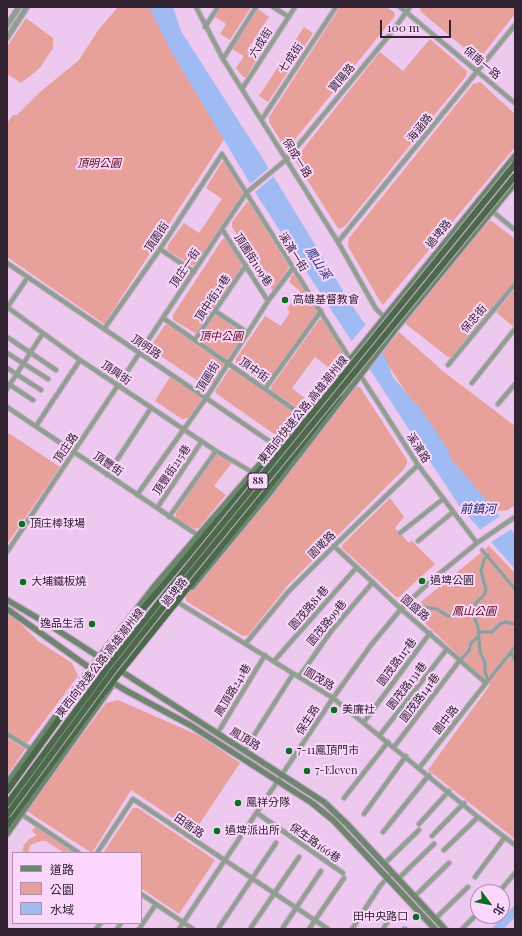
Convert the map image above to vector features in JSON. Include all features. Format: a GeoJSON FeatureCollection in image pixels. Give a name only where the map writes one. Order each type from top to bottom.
{"type":"FeatureCollection","features":[{"type":"Feature","properties":{"kind":"highway","name":"東西向快速公路 高雄潮州線"},"geometry":{"type":"LineString","coordinates":[[7,815],[118,665],[323,409],[515,164]]}},
{"type":"Feature","properties":{"kind":"highway","name":"東西向快速公路 高雄潮州線"},"geometry":{"type":"LineString","coordinates":[[7,804],[108,667],[163,597],[515,176]]}},
{"type":"Feature","properties":{"kind":"highway"},"geometry":{"type":"LineString","coordinates":[[7,791],[101,659],[278,447],[350,374]]}},
{"type":"Feature","properties":{"kind":"highway"},"geometry":{"type":"LineString","coordinates":[[7,825],[87,713],[113,683],[160,621],[329,410],[350,374]]}},
{"type":"Feature","properties":{"kind":"main road","name":"過埤路"},"geometry":{"type":"LineString","coordinates":[[101,659],[157,584],[356,352],[515,156]]}},
{"type":"Feature","properties":{"kind":"main road"},"geometry":{"type":"LineString","coordinates":[[492,211],[515,183]]}},
{"type":"Feature","properties":{"kind":"main road","name":"過埤路"},"geometry":{"type":"LineString","coordinates":[[121,672],[268,496],[366,367],[492,211]]}},
{"type":"Feature","properties":{"kind":"main road","name":"鳳頂路"},"geometry":{"type":"LineString","coordinates":[[7,600],[217,734],[283,774],[337,813],[445,929]]}},
{"type":"Feature","properties":{"kind":"main road","name":"鳳頂路"},"geometry":{"type":"LineString","coordinates":[[7,609],[92,670],[190,725],[312,803],[334,821],[432,928]]}},
{"type":"Feature","properties":{"kind":"main road"},"geometry":{"type":"LineString","coordinates":[[7,783],[31,749],[92,670]]}},
{"type":"Feature","properties":{"kind":"main road"},"geometry":{"type":"LineString","coordinates":[[7,834],[113,683]]}},
{"type":"Feature","properties":{"kind":"street"},"geometry":{"type":"LineString","coordinates":[[7,25],[19,7]]}},
{"type":"Feature","properties":{"kind":"street"},"geometry":{"type":"LineString","coordinates":[[7,38],[27,7]]}},
{"type":"Feature","properties":{"kind":"street","name":"保成一路"},"geometry":{"type":"LineString","coordinates":[[196,7],[205,27],[223,59],[338,242],[376,309],[384,317]]}},
{"type":"Feature","properties":{"kind":"street"},"geometry":{"type":"LineString","coordinates":[[205,27],[218,7]]}},
{"type":"Feature","properties":{"kind":"street"},"geometry":{"type":"LineString","coordinates":[[223,59],[256,7]]}},
{"type":"Feature","properties":{"kind":"street"},"geometry":{"type":"LineString","coordinates":[[273,7],[288,17]]}},
{"type":"Feature","properties":{"kind":"street","name":"六成街"},"geometry":{"type":"LineString","coordinates":[[242,89],[296,7]]}},
{"type":"Feature","properties":{"kind":"street","name":"七成街"},"geometry":{"type":"LineString","coordinates":[[262,119],[336,7]]}},
{"type":"Feature","properties":{"kind":"street","name":"保南一路"},"geometry":{"type":"LineString","coordinates":[[400,7],[515,103]]}},
{"type":"Feature","properties":{"kind":"street","name":"寶陽路"},"geometry":{"type":"LineString","coordinates":[[246,193],[287,159],[391,33],[410,7]]}},
{"type":"Feature","properties":{"kind":"street","name":"海涵路"},"geometry":{"type":"LineString","coordinates":[[338,242],[478,72],[515,24]]}},
{"type":"Feature","properties":{"kind":"street","name":"溪濱一街"},"geometry":{"type":"LineString","coordinates":[[222,154],[350,359]]}},
{"type":"Feature","properties":{"kind":"street","name":"頂園街"},"geometry":{"type":"LineString","coordinates":[[104,329],[160,249],[222,154]]}},
{"type":"Feature","properties":{"kind":"street","name":"頂庄一街"},"geometry":{"type":"LineString","coordinates":[[140,353],[246,193]]}},
{"type":"Feature","properties":{"kind":"street"},"geometry":{"type":"LineString","coordinates":[[492,211],[515,230]]}},
{"type":"Feature","properties":{"kind":"street","name":"頂圃街109巷"},"geometry":{"type":"LineString","coordinates":[[222,229],[268,301]]}},
{"type":"Feature","properties":{"kind":"street"},"geometry":{"type":"LineString","coordinates":[[160,249],[194,272]]}},
{"type":"Feature","properties":{"kind":"street","name":"頂明路"},"geometry":{"type":"LineString","coordinates":[[7,263],[275,445]]}},
{"type":"Feature","properties":{"kind":"street","name":"頂中街21巷"},"geometry":{"type":"LineString","coordinates":[[195,340],[246,265]]}},
{"type":"Feature","properties":{"kind":"street","name":"頂圃街"},"geometry":{"type":"LineString","coordinates":[[138,495],[206,398],[268,301],[293,268]]}},
{"type":"Feature","properties":{"kind":"street"},"geometry":{"type":"LineString","coordinates":[[7,308],[28,277]]}},
{"type":"Feature","properties":{"kind":"street","name":"保忠街"},"geometry":{"type":"LineString","coordinates":[[448,365],[515,284]]}},
{"type":"Feature","properties":{"kind":"street","name":"頂興街"},"geometry":{"type":"LineString","coordinates":[[7,308],[151,408],[216,451],[252,472]]}},
{"type":"Feature","properties":{"kind":"street"},"geometry":{"type":"LineString","coordinates":[[215,311],[248,332]]}},
{"type":"Feature","properties":{"kind":"street"},"geometry":{"type":"LineString","coordinates":[[265,389],[321,311]]}},
{"type":"Feature","properties":{"kind":"street","name":"頂中街"},"geometry":{"type":"LineString","coordinates":[[163,318],[302,415]]}},
{"type":"Feature","properties":{"kind":"street"},"geometry":{"type":"LineString","coordinates":[[472,383],[514,330]]}},
{"type":"Feature","properties":{"kind":"street"},"geometry":{"type":"LineString","coordinates":[[7,389],[8,384],[17,374],[43,333]]}},
{"type":"Feature","properties":{"kind":"street"},"geometry":{"type":"LineString","coordinates":[[7,338],[56,370]]}},
{"type":"Feature","properties":{"kind":"street"},"geometry":{"type":"LineString","coordinates":[[7,353],[48,379]]}},
{"type":"Feature","properties":{"kind":"street","name":"頂庄路"},"geometry":{"type":"LineString","coordinates":[[7,552],[140,353]]}},
{"type":"Feature","properties":{"kind":"street","name":"溪濱路"},"geometry":{"type":"LineString","coordinates":[[350,359],[418,465],[477,543]]}},
{"type":"Feature","properties":{"kind":"street"},"geometry":{"type":"LineString","coordinates":[[36,426],[80,360]]}},
{"type":"Feature","properties":{"kind":"street"},"geometry":{"type":"LineString","coordinates":[[7,368],[41,390]]}},
{"type":"Feature","properties":{"kind":"street"},"geometry":{"type":"LineString","coordinates":[[8,384],[33,400]]}},
{"type":"Feature","properties":{"kind":"street"},"geometry":{"type":"LineString","coordinates":[[498,404],[515,384]]}},
{"type":"Feature","properties":{"kind":"street","name":"頂豐街"},"geometry":{"type":"LineString","coordinates":[[7,407],[198,536]]}},
{"type":"Feature","properties":{"kind":"street"},"geometry":{"type":"LineString","coordinates":[[107,474],[151,408]]}},
{"type":"Feature","properties":{"kind":"street","name":"頂豐街215巷"},"geometry":{"type":"LineString","coordinates":[[157,508],[202,441]]}},
{"type":"Feature","properties":{"kind":"street"},"geometry":{"type":"LineString","coordinates":[[169,516],[216,451]]}},
{"type":"Feature","properties":{"kind":"street","name":"園墘路"},"geometry":{"type":"LineString","coordinates":[[246,643],[288,592],[418,465]]}},
{"type":"Feature","properties":{"kind":"street"},"geometry":{"type":"LineString","coordinates":[[400,533],[443,499]]}},
{"type":"Feature","properties":{"kind":"street"},"geometry":{"type":"LineString","coordinates":[[418,541],[453,512]]}},
{"type":"Feature","properties":{"kind":"street","name":"保生路"},"geometry":{"type":"LineString","coordinates":[[179,929],[370,645],[401,609],[477,543],[514,518]]}},
{"type":"Feature","properties":{"kind":"street","name":"園盛路"},"geometry":{"type":"LineString","coordinates":[[334,546],[401,609],[487,682]]}},
{"type":"Feature","properties":{"kind":"street"},"geometry":{"type":"LineString","coordinates":[[482,550],[488,555],[515,589]]}},
{"type":"Feature","properties":{"kind":"street"},"geometry":{"type":"LineString","coordinates":[[487,682],[485,663],[480,652],[479,636],[473,613],[476,603],[484,595],[486,590],[481,571],[484,560],[488,555]]}},
{"type":"Feature","properties":{"kind":"street","name":"園茂路81巷"},"geometry":{"type":"LineString","coordinates":[[274,661],[357,567]]}},
{"type":"Feature","properties":{"kind":"street","name":"園茂路99巷"},"geometry":{"type":"LineString","coordinates":[[298,677],[332,630],[373,582]]}},
{"type":"Feature","properties":{"kind":"street","name":"園茂路"},"geometry":{"type":"LineString","coordinates":[[179,603],[333,698],[464,803],[478,817],[515,844]]}},
{"type":"Feature","properties":{"kind":"street"},"geometry":{"type":"LineString","coordinates":[[423,607],[437,609],[448,616],[456,616],[465,612],[473,613]]}},
{"type":"Feature","properties":{"kind":"street"},"geometry":{"type":"LineString","coordinates":[[478,632],[492,632],[500,624],[505,622],[515,624]]}},
{"type":"Feature","properties":{"kind":"street","name":"園茂路117巷"},"geometry":{"type":"LineString","coordinates":[[364,722],[430,633]]}},
{"type":"Feature","properties":{"kind":"street"},"geometry":{"type":"LineString","coordinates":[[460,660],[469,651],[471,643],[479,636]]}},
{"type":"Feature","properties":{"kind":"street"},"geometry":{"type":"LineString","coordinates":[[487,682],[515,647]]}},
{"type":"Feature","properties":{"kind":"street","name":"園茂路131巷"},"geometry":{"type":"LineString","coordinates":[[380,735],[448,649]]}},
{"type":"Feature","properties":{"kind":"street"},"geometry":{"type":"LineString","coordinates":[[511,653],[515,660]]}},
{"type":"Feature","properties":{"kind":"street","name":"鳳頂路241巷"},"geometry":{"type":"LineString","coordinates":[[217,734],[265,655]]}},
{"type":"Feature","properties":{"kind":"street","name":"園茂路141巷"},"geometry":{"type":"LineString","coordinates":[[394,747],[460,660]]}},
{"type":"Feature","properties":{"kind":"street"},"geometry":{"type":"LineString","coordinates":[[244,751],[293,674]]}},
{"type":"Feature","properties":{"kind":"street","name":"園中路"},"geometry":{"type":"LineString","coordinates":[[420,768],[487,682]]}},
{"type":"Feature","properties":{"kind":"street"},"geometry":{"type":"LineString","coordinates":[[7,734],[31,749]]}},
{"type":"Feature","properties":{"kind":"street"},"geometry":{"type":"LineString","coordinates":[[344,798],[388,742]]}},
{"type":"Feature","properties":{"kind":"street"},"geometry":{"type":"LineString","coordinates":[[364,814],[406,756]]}},
{"type":"Feature","properties":{"kind":"street"},"geometry":{"type":"LineString","coordinates":[[383,832],[428,774]]}},
{"type":"Feature","properties":{"kind":"street"},"geometry":{"type":"LineString","coordinates":[[418,824],[449,791]]}},
{"type":"Feature","properties":{"kind":"street","name":"田衙路"},"geometry":{"type":"LineString","coordinates":[[98,852],[134,799],[328,929]]}},
{"type":"Feature","properties":{"kind":"street"},"geometry":{"type":"LineString","coordinates":[[432,836],[464,803]]}},
{"type":"Feature","properties":{"kind":"street","name":"保生路166巷"},"geometry":{"type":"LineString","coordinates":[[257,813],[343,876],[315,921]]}},
{"type":"Feature","properties":{"kind":"street"},"geometry":{"type":"LineString","coordinates":[[21,814],[78,852]]}},
{"type":"Feature","properties":{"kind":"street"},"geometry":{"type":"LineString","coordinates":[[444,850],[478,817]]}},
{"type":"Feature","properties":{"kind":"street"},"geometry":{"type":"LineString","coordinates":[[384,864],[419,830]]}},
{"type":"Feature","properties":{"kind":"street"},"geometry":{"type":"LineString","coordinates":[[475,877],[505,837]]}},
{"type":"Feature","properties":{"kind":"street"},"geometry":{"type":"LineString","coordinates":[[218,929],[276,843]]}},
{"type":"Feature","properties":{"kind":"street"},"geometry":{"type":"LineString","coordinates":[[398,879],[434,844]]}},
{"type":"Feature","properties":{"kind":"street"},"geometry":{"type":"LineString","coordinates":[[250,929],[299,857]]}},
{"type":"Feature","properties":{"kind":"street"},"geometry":{"type":"LineString","coordinates":[[414,897],[449,863]]}},
{"type":"Feature","properties":{"kind":"street"},"geometry":{"type":"LineString","coordinates":[[282,929],[321,871]]}},
{"type":"Feature","properties":{"kind":"street"},"geometry":{"type":"LineString","coordinates":[[352,929],[386,879],[392,873]]}},
{"type":"Feature","properties":{"kind":"street"},"geometry":{"type":"LineString","coordinates":[[506,884],[515,873]]}},
{"type":"Feature","properties":{"kind":"street"},"geometry":{"type":"LineString","coordinates":[[435,919],[468,887]]}},
{"type":"Feature","properties":{"kind":"street"},"geometry":{"type":"LineString","coordinates":[[142,895],[193,929]]}},
{"type":"Feature","properties":{"kind":"street"},"geometry":{"type":"LineString","coordinates":[[139,929],[156,904]]}},
{"type":"Feature","properties":{"kind":"street"},"geometry":{"type":"LineString","coordinates":[[383,929],[392,915]]}},
{"type":"Feature","properties":{"kind":"street"},"geometry":{"type":"LineString","coordinates":[[309,929],[315,921]]}},
{"type":"Feature","properties":{"kind":"street"},"geometry":{"type":"LineString","coordinates":[[462,929],[470,921]]}},
{"type":"Feature","properties":{"kind":"green space","name":"頂明公園"},"geometry":{"type":"Polygon","coordinates":[[[118,7],[155,7],[227,135],[104,324],[7,257],[7,123],[13,115],[17,115],[40,92],[79,60],[99,29],[118,7]]]}},
{"type":"Feature","properties":{"kind":"green space"},"geometry":{"type":"Polygon","coordinates":[[[221,7],[251,7],[230,40],[220,34],[226,24],[215,17],[221,7]]]}},
{"type":"Feature","properties":{"kind":"green space"},"geometry":{"type":"Polygon","coordinates":[[[340,7],[386,7],[394,12],[395,16],[288,148],[284,146],[269,122],[269,117],[340,7]]]}},
{"type":"Feature","properties":{"kind":"green space"},"geometry":{"type":"Polygon","coordinates":[[[420,7],[515,7],[515,14],[484,53],[478,57],[474,56],[421,12],[420,7]]]}},
{"type":"Feature","properties":{"kind":"green space"},"geometry":{"type":"Polygon","coordinates":[[[258,9],[269,17],[247,50],[258,57],[246,77],[243,77],[236,68],[244,56],[232,49],[258,9]]]}},
{"type":"Feature","properties":{"kind":"green space"},"geometry":{"type":"Polygon","coordinates":[[[26,18],[53,38],[53,48],[40,68],[21,83],[7,74],[7,47],[26,18]]]}},
{"type":"Feature","properties":{"kind":"green space"},"geometry":{"type":"Polygon","coordinates":[[[304,27],[313,33],[268,102],[259,96],[304,27]]]}},
{"type":"Feature","properties":{"kind":"green space"},"geometry":{"type":"Polygon","coordinates":[[[430,39],[467,71],[466,76],[345,226],[340,229],[337,227],[296,162],[296,158],[380,52],[403,71],[430,39]]]}},
{"type":"Feature","properties":{"kind":"green space"},"geometry":{"type":"Polygon","coordinates":[[[480,82],[515,114],[515,147],[383,305],[348,246],[349,238],[473,84],[480,82]]]}},
{"type":"Feature","properties":{"kind":"green space"},"geometry":{"type":"Polygon","coordinates":[[[222,162],[225,162],[243,194],[196,265],[191,265],[167,250],[168,245],[184,223],[199,233],[222,199],[206,188],[222,162]]]}},
{"type":"Feature","properties":{"kind":"green space"},"geometry":{"type":"Polygon","coordinates":[[[247,202],[250,204],[289,267],[273,291],[232,227],[232,222],[247,202]]]}},
{"type":"Feature","properties":{"kind":"green space"},"geometry":{"type":"Polygon","coordinates":[[[492,221],[515,239],[515,280],[452,357],[448,357],[405,322],[488,222],[492,221]]]}},
{"type":"Feature","properties":{"kind":"green space"},"geometry":{"type":"Polygon","coordinates":[[[225,238],[241,263],[241,268],[198,333],[195,333],[173,320],[173,315],[222,240],[225,238]]]}},
{"type":"Feature","properties":{"kind":"green space"},"geometry":{"type":"Polygon","coordinates":[[[292,275],[295,275],[317,310],[317,314],[268,381],[264,382],[236,363],[236,359],[265,316],[281,326],[290,312],[287,309],[300,291],[289,282],[292,275]]]}},
{"type":"Feature","properties":{"kind":"green space"},"geometry":{"type":"Polygon","coordinates":[[[515,289],[515,328],[496,312],[515,289]]]}},
{"type":"Feature","properties":{"kind":"green space","name":"頂中公園"},"geometry":{"type":"Polygon","coordinates":[[[217,315],[242,333],[243,336],[227,359],[202,343],[200,339],[214,316],[217,315]]]}},
{"type":"Feature","properties":{"kind":"green space"},"geometry":{"type":"Polygon","coordinates":[[[322,319],[343,353],[344,358],[333,371],[315,357],[292,388],[308,401],[301,409],[271,390],[271,387],[319,320],[322,319]]]}},
{"type":"Feature","properties":{"kind":"green space"},"geometry":{"type":"Polygon","coordinates":[[[165,325],[170,325],[223,362],[224,366],[211,385],[207,387],[152,350],[151,346],[165,325]]]}},
{"type":"Feature","properties":{"kind":"green space"},"geometry":{"type":"Polygon","coordinates":[[[399,332],[444,372],[515,426],[515,505],[508,510],[497,511],[467,486],[381,354],[399,332]]]}},
{"type":"Feature","properties":{"kind":"green space"},"geometry":{"type":"Polygon","coordinates":[[[233,369],[295,412],[296,414],[278,435],[274,434],[217,394],[215,391],[229,370],[233,369]]]}},
{"type":"Feature","properties":{"kind":"green space"},"geometry":{"type":"Polygon","coordinates":[[[170,377],[200,396],[201,400],[188,418],[182,419],[155,401],[170,377]]]}},
{"type":"Feature","properties":{"kind":"green space"},"geometry":{"type":"Polygon","coordinates":[[[355,386],[360,387],[407,460],[407,463],[404,469],[288,585],[248,635],[243,636],[186,601],[186,596],[276,490],[355,386]]]}},
{"type":"Feature","properties":{"kind":"green space"},"geometry":{"type":"Polygon","coordinates":[[[7,432],[60,467],[7,544],[7,432]]]}},
{"type":"Feature","properties":{"kind":"green space"},"geometry":{"type":"Polygon","coordinates":[[[215,455],[218,455],[232,463],[214,486],[226,495],[199,528],[195,529],[176,518],[176,513],[215,455]]]}},
{"type":"Feature","properties":{"kind":"green space"},"geometry":{"type":"Polygon","coordinates":[[[390,498],[404,517],[395,528],[409,543],[412,541],[435,564],[399,597],[396,597],[342,548],[343,544],[390,498]]]}},
{"type":"Feature","properties":{"kind":"green space","name":"鳳山公園"},"geometry":{"type":"Polygon","coordinates":[[[489,546],[515,573],[515,839],[428,770],[490,685],[411,610],[489,546]]]}},
{"type":"Feature","properties":{"kind":"green space"},"geometry":{"type":"Polygon","coordinates":[[[7,613],[18,621],[38,641],[72,663],[78,676],[26,745],[7,733],[7,613]]]}},
{"type":"Feature","properties":{"kind":"green space"},"geometry":{"type":"Polygon","coordinates":[[[118,700],[200,736],[240,763],[194,832],[131,790],[93,852],[28,812],[28,808],[106,703],[118,700]]]}},
{"type":"Feature","properties":{"kind":"green space"},"geometry":{"type":"Polygon","coordinates":[[[7,738],[25,749],[7,776],[7,738]]]}},
{"type":"Feature","properties":{"kind":"green space"},"geometry":{"type":"Polygon","coordinates":[[[133,808],[138,808],[215,860],[179,914],[142,889],[142,852],[104,852],[133,808]]]}},
{"type":"Feature","properties":{"kind":"green space"},"geometry":{"type":"Polygon","coordinates":[[[35,827],[73,852],[62,852],[46,841],[41,841],[30,845],[28,852],[22,852],[24,845],[29,839],[37,835],[32,831],[35,827]]]}},
{"type":"Feature","properties":{"kind":"water","name":"前鎮河"},"geometry":{"type":"Polygon","coordinates":[[[149,7],[173,7],[181,31],[263,159],[351,304],[382,349],[393,377],[413,401],[426,429],[515,534],[515,569],[460,507],[391,402],[260,200],[172,53],[149,7]]]}},
{"type":"Feature","properties":{"kind":"pier"},"geometry":{"type":"Polygon","coordinates":[[[270,167],[275,175],[254,193],[249,185],[270,167]]]}},
{"type":"Feature","properties":{"kind":"pier"},"geometry":{"type":"Polygon","coordinates":[[[367,323],[384,349],[368,370],[350,343],[367,323]]]}},
{"type":"Feature","properties":{"kind":"pier"},"geometry":{"type":"Polygon","coordinates":[[[502,515],[513,528],[490,543],[478,531],[502,515]]]}},
{"type":"Feature","properties":{"kind":"waterway","name":"鳳山溪"},"geometry":{"type":"LineString","coordinates":[[414,407],[445,453]]}},
{"type":"Feature","properties":{"kind":"waterway"},"geometry":{"type":"LineString","coordinates":[[497,929],[515,911]]}},
{"type":"Feature","properties":{"kind":"place","name":"高雄基督教會"},"geometry":{"type":"Point","coordinates":[285,300]}},
{"type":"Feature","properties":{"kind":"place","name":"頂庄棒球場"},"geometry":{"type":"Point","coordinates":[22,524]}},
{"type":"Feature","properties":{"kind":"place","name":"過埤公園"},"geometry":{"type":"Point","coordinates":[422,581]}},
{"type":"Feature","properties":{"kind":"place","name":"大埔鐵板燒"},"geometry":{"type":"Point","coordinates":[23,582]}},
{"type":"Feature","properties":{"kind":"place","name":"逸品生活"},"geometry":{"type":"Point","coordinates":[92,624]}},
{"type":"Feature","properties":{"kind":"place","name":"美廉社"},"geometry":{"type":"Point","coordinates":[334,710]}},
{"type":"Feature","properties":{"kind":"place","name":"7-11鳳頂門市"},"geometry":{"type":"Point","coordinates":[289,751]}},
{"type":"Feature","properties":{"kind":"place","name":"7-Eleven"},"geometry":{"type":"Point","coordinates":[307,771]}},
{"type":"Feature","properties":{"kind":"place","name":"鳳祥分隊"},"geometry":{"type":"Point","coordinates":[238,803]}},
{"type":"Feature","properties":{"kind":"place","name":"過埤派出所"},"geometry":{"type":"Point","coordinates":[217,831]}},
{"type":"Feature","properties":{"kind":"place","name":"田中央路口"},"geometry":{"type":"Point","coordinates":[416,917]}}]}
